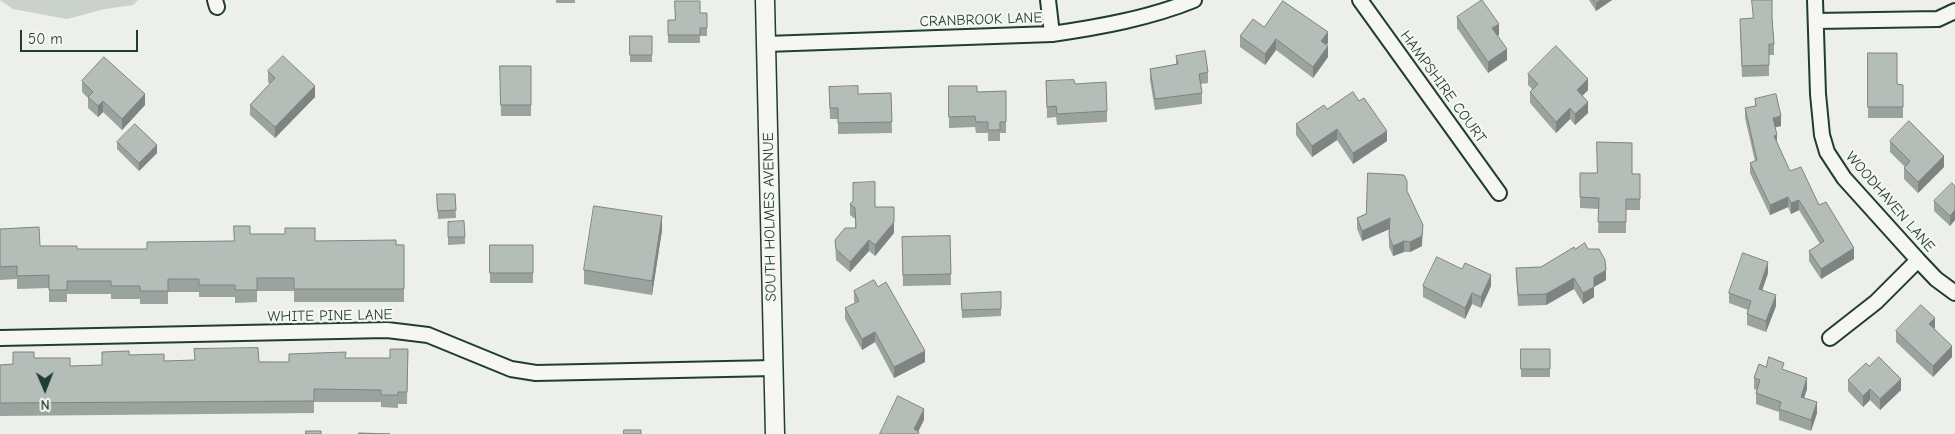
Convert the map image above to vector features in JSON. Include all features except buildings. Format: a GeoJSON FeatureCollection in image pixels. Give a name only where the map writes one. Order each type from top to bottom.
{"type":"FeatureCollection","features":[{"type":"Feature","properties":{"kind":"street","name":"SOUTH HOLMES AVENUE"},"geometry":{"type":"LineString","coordinates":[[765,0],[775,434]]}},
{"type":"Feature","properties":{"kind":"street"},"geometry":{"type":"LineString","coordinates":[[1048,0],[1052,34]]}},
{"type":"Feature","properties":{"kind":"street","name":"CRANBROOK LANE"},"geometry":{"type":"LineString","coordinates":[[766,44],[1052,34],[1081,30],[1168,11],[1194,0]]}},
{"type":"Feature","properties":{"kind":"street","name":"HAMPSHIRE COURT"},"geometry":{"type":"LineString","coordinates":[[1360,0],[1499,193]]}},
{"type":"Feature","properties":{"kind":"street","name":"WOODHAVEN LANE"},"geometry":{"type":"LineString","coordinates":[[1815,0],[1818,94],[1822,136],[1827,152],[1844,178],[1918,260],[1936,279],[1955,293]]}},
{"type":"Feature","properties":{"kind":"street"},"geometry":{"type":"LineString","coordinates":[[1816,21],[1938,20],[1955,11]]}},
{"type":"Feature","properties":{"kind":"street"},"geometry":{"type":"LineString","coordinates":[[1830,338],[1876,302],[1918,260]]}},
{"type":"Feature","properties":{"kind":"street","name":"WHITE PINE LANE"},"geometry":{"type":"LineString","coordinates":[[0,338],[387,330],[428,335],[511,369],[536,373],[774,368]]}},
{"type":"Feature","properties":{"kind":"shaded area"},"geometry":{"type":"Polygon","coordinates":[[[0,0],[138,0],[133,5],[105,9],[67,19],[13,9],[0,0]]]}}]}
